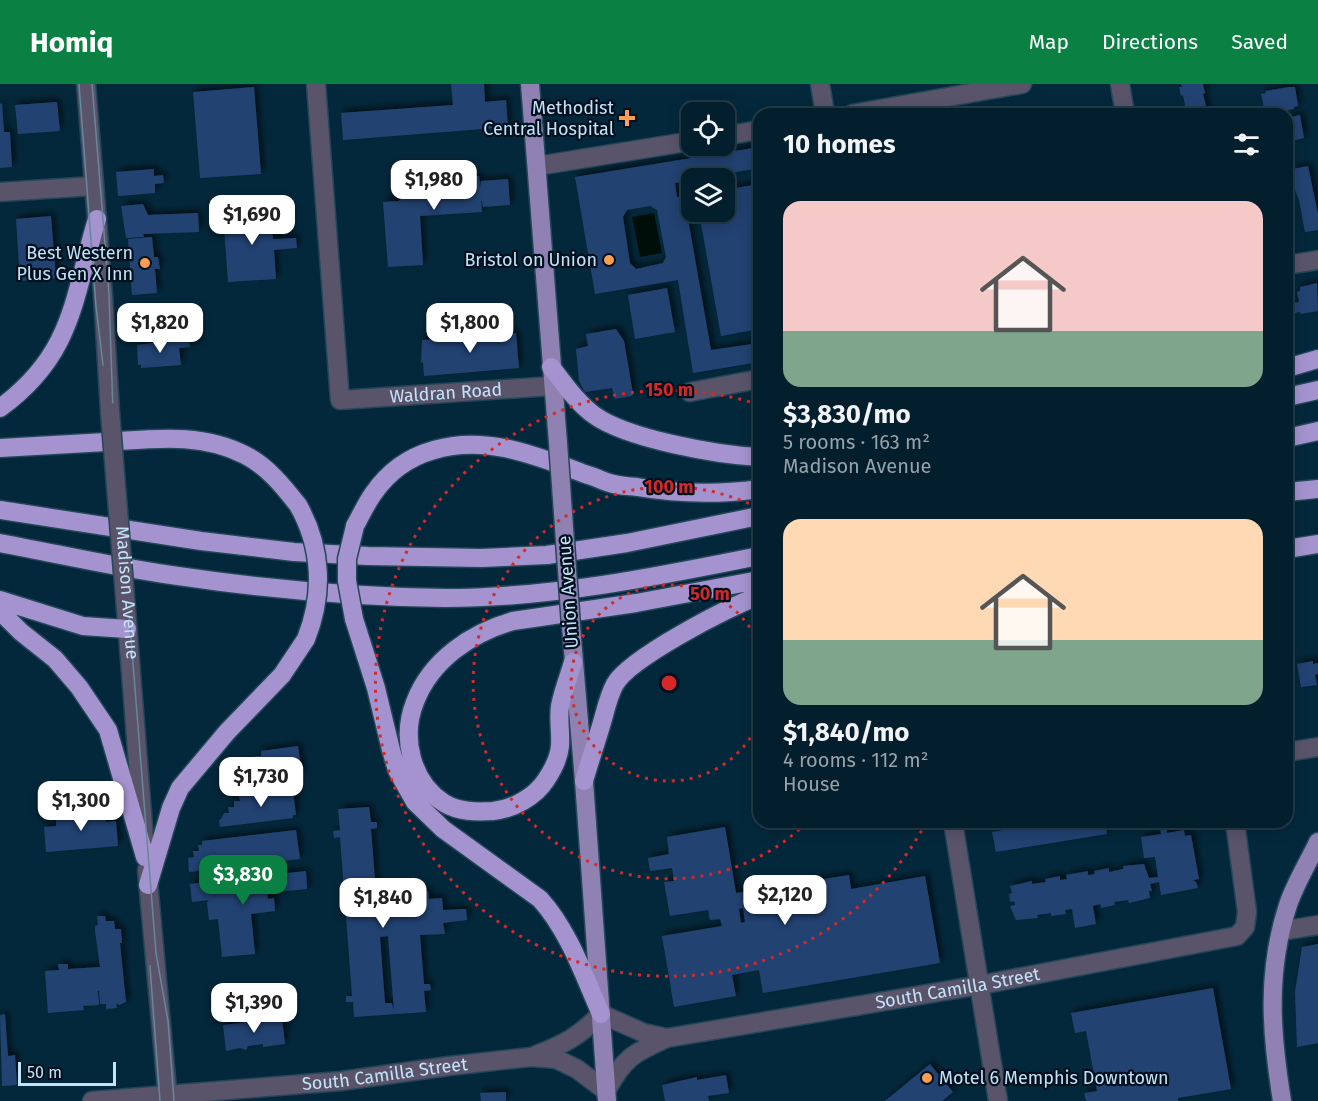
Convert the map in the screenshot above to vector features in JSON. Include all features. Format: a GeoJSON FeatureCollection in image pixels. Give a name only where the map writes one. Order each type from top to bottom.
{"type":"FeatureCollection","features":[{"type":"Feature","properties":{"kind":"highway"},"geometry":{"type":"LineString","coordinates":[[0,408],[34,378],[49,360],[60,341],[76,300],[97,219]]}},
{"type":"Feature","properties":{"kind":"highway"},"geometry":{"type":"LineString","coordinates":[[1293,366],[1318,359]]}},
{"type":"Feature","properties":{"kind":"highway"},"geometry":{"type":"LineString","coordinates":[[551,367],[585,409],[616,428],[685,446],[753,456]]}},
{"type":"Feature","properties":{"kind":"highway"},"geometry":{"type":"LineString","coordinates":[[1293,396],[1318,390]]}},
{"type":"Feature","properties":{"kind":"highway"},"geometry":{"type":"LineString","coordinates":[[1293,437],[1318,431]]}},
{"type":"Feature","properties":{"kind":"highway"},"geometry":{"type":"LineString","coordinates":[[0,448],[178,438],[214,443],[247,456],[274,477],[298,505],[311,531],[319,571],[316,607],[306,639],[282,675],[227,732],[180,788],[171,808],[148,885]]}},
{"type":"Feature","properties":{"kind":"highway"},"geometry":{"type":"LineString","coordinates":[[601,1014],[568,941],[551,911],[540,899],[443,829],[415,802],[397,770],[376,688],[354,619],[347,581],[347,559],[355,526],[372,495],[404,463],[414,456],[441,447],[463,445],[496,446],[533,456],[610,483],[693,494],[753,490]]}},
{"type":"Feature","properties":{"kind":"highway"},"geometry":{"type":"LineString","coordinates":[[1293,491],[1318,489]]}},
{"type":"Feature","properties":{"kind":"highway"},"geometry":{"type":"LineString","coordinates":[[0,510],[201,541],[294,552],[459,557],[547,555],[627,543],[753,517]]}},
{"type":"Feature","properties":{"kind":"highway"},"geometry":{"type":"LineString","coordinates":[[0,543],[176,576],[229,583],[327,593],[446,598],[582,589],[753,557]]}},
{"type":"Feature","properties":{"kind":"highway"},"geometry":{"type":"LineString","coordinates":[[1293,548],[1318,544]]}},
{"type":"Feature","properties":{"kind":"highway"},"geometry":{"type":"LineString","coordinates":[[573,662],[560,707],[560,749],[545,781],[535,793],[511,807],[470,812],[445,803],[429,790],[412,763],[408,731],[411,716],[417,696],[430,675],[463,643],[484,631],[513,621],[636,603],[753,581]]}},
{"type":"Feature","properties":{"kind":"highway"},"geometry":{"type":"LineString","coordinates":[[584,781],[609,700],[621,676],[636,662],[676,638],[753,599]]}},
{"type":"Feature","properties":{"kind":"highway"},"geometry":{"type":"LineString","coordinates":[[0,600],[83,626],[127,629]]}},
{"type":"Feature","properties":{"kind":"highway"},"geometry":{"type":"LineString","coordinates":[[0,611],[21,632],[55,659],[79,687],[108,730],[146,857]]}},
{"type":"Feature","properties":{"kind":"main road","name":"Union Avenue"},"geometry":{"type":"LineString","coordinates":[[530,84],[606,1096]]}},
{"type":"Feature","properties":{"kind":"main road"},"geometry":{"type":"LineString","coordinates":[[1282,1101],[1275,1054],[1272,976],[1289,903],[1318,843]]}},
{"type":"Feature","properties":{"kind":"street","name":"Madison Avenue"},"geometry":{"type":"LineString","coordinates":[[86,84],[127,629],[167,1098]]}},
{"type":"Feature","properties":{"kind":"street","name":"Waldran Road"},"geometry":{"type":"LineString","coordinates":[[316,84],[340,400],[553,386]]}},
{"type":"Feature","properties":{"kind":"street"},"geometry":{"type":"LineString","coordinates":[[820,84],[824,108]]}},
{"type":"Feature","properties":{"kind":"street"},"geometry":{"type":"LineString","coordinates":[[886,108],[1022,84]]}},
{"type":"Feature","properties":{"kind":"street"},"geometry":{"type":"LineString","coordinates":[[1120,84],[1124,108]]}},
{"type":"Feature","properties":{"kind":"street"},"geometry":{"type":"LineString","coordinates":[[735,134],[753,131]]}},
{"type":"Feature","properties":{"kind":"street"},"geometry":{"type":"LineString","coordinates":[[537,166],[681,143]]}},
{"type":"Feature","properties":{"kind":"street"},"geometry":{"type":"LineString","coordinates":[[0,192],[94,186]]}},
{"type":"Feature","properties":{"kind":"street"},"geometry":{"type":"LineString","coordinates":[[1293,264],[1318,260]]}},
{"type":"Feature","properties":{"kind":"street"},"geometry":{"type":"LineString","coordinates":[[690,392],[753,380]]}},
{"type":"Feature","properties":{"kind":"street"},"geometry":{"type":"LineString","coordinates":[[1293,751],[1318,747]]}},
{"type":"Feature","properties":{"kind":"street"},"geometry":{"type":"LineString","coordinates":[[953,828],[998,1101]]}},
{"type":"Feature","properties":{"kind":"street","name":"South Camilla Street"},"geometry":{"type":"LineString","coordinates":[[92,1101],[167,1098],[341,1081],[531,1057],[556,1059],[577,1069],[606,1096],[617,1071],[630,1056],[667,1038],[980,985],[1237,936],[1245,927],[1247,912],[1236,828]]}},
{"type":"Feature","properties":{"kind":"street"},"geometry":{"type":"LineString","coordinates":[[1281,931],[1318,925]]}},
{"type":"Feature","properties":{"kind":"street","name":"South Camilla Street"},"geometry":{"type":"LineString","coordinates":[[531,1057],[567,1042],[585,1030],[601,1014],[644,1033],[667,1038]]}},
{"type":"Feature","properties":{"kind":"shaded area"},"geometry":{"type":"Polygon","coordinates":[[[654,213],[662,253],[640,257],[632,217],[654,213]]]}},
{"type":"Feature","properties":{"kind":"building"},"geometry":{"type":"Polygon","coordinates":[[[451,84],[484,84],[485,102],[506,100],[508,127],[343,140],[341,113],[453,105],[451,84]]]}},
{"type":"Feature","properties":{"kind":"building"},"geometry":{"type":"Polygon","coordinates":[[[1181,84],[1203,84],[1206,108],[1186,108],[1179,87],[1182,87],[1181,84]]]}},
{"type":"Feature","properties":{"kind":"building"},"geometry":{"type":"Polygon","coordinates":[[[254,87],[261,174],[200,178],[193,92],[254,87]]]}},
{"type":"Feature","properties":{"kind":"building"},"geometry":{"type":"Polygon","coordinates":[[[1295,87],[1298,106],[1293,109],[1264,108],[1261,94],[1266,93],[1265,91],[1295,87]]]}},
{"type":"Feature","properties":{"kind":"building"},"geometry":{"type":"Polygon","coordinates":[[[57,102],[60,131],[18,134],[15,105],[57,102]]]}},
{"type":"Feature","properties":{"kind":"building"},"geometry":{"type":"Polygon","coordinates":[[[2,103],[4,132],[10,132],[12,167],[0,168],[0,104],[2,103]]]}},
{"type":"Feature","properties":{"kind":"building"},"geometry":{"type":"Polygon","coordinates":[[[1300,115],[1304,138],[1293,141],[1293,117],[1300,115]]]}},
{"type":"Feature","properties":{"kind":"building","name":"Bristol on Union"},"geometry":{"type":"Polygon","coordinates":[[[753,148],[753,169],[735,172],[735,168],[681,168],[681,182],[675,183],[677,197],[681,196],[681,222],[689,222],[711,350],[753,344],[753,363],[693,373],[678,280],[595,294],[575,177],[704,156],[735,156],[735,151],[753,148]],[[650,206],[627,210],[623,217],[630,263],[636,269],[663,263],[666,257],[657,210],[650,206]]]}},
{"type":"Feature","properties":{"kind":"building"},"geometry":{"type":"Polygon","coordinates":[[[1308,166],[1318,214],[1318,230],[1305,232],[1295,190],[1293,169],[1308,166]]]}},
{"type":"Feature","properties":{"kind":"building"},"geometry":{"type":"Polygon","coordinates":[[[154,169],[154,176],[163,175],[164,183],[155,184],[155,193],[118,196],[116,172],[154,169]]]}},
{"type":"Feature","properties":{"kind":"building"},"geometry":{"type":"Polygon","coordinates":[[[479,176],[480,187],[481,181],[508,179],[510,205],[483,207],[481,198],[482,212],[420,216],[423,265],[388,267],[383,202],[399,201],[402,197],[401,182],[479,176]]]}},
{"type":"Feature","properties":{"kind":"building"},"geometry":{"type":"Polygon","coordinates":[[[753,185],[753,330],[721,336],[701,222],[735,222],[735,188],[753,185]]]}},
{"type":"Feature","properties":{"kind":"building"},"geometry":{"type":"Polygon","coordinates":[[[143,204],[148,215],[198,213],[199,232],[143,234],[144,237],[126,238],[121,206],[143,204]]]}},
{"type":"Feature","properties":{"kind":"building"},"geometry":{"type":"Polygon","coordinates":[[[271,211],[273,239],[296,238],[297,248],[274,250],[276,279],[228,282],[223,214],[271,211]]]}},
{"type":"Feature","properties":{"kind":"building"},"geometry":{"type":"Polygon","coordinates":[[[51,216],[56,278],[20,281],[16,219],[51,216]]]}},
{"type":"Feature","properties":{"kind":"building","name":"Best Western Plus Gen X Inn"},"geometry":{"type":"Polygon","coordinates":[[[152,237],[154,257],[158,257],[160,269],[155,269],[157,293],[132,295],[128,239],[152,237]]]}},
{"type":"Feature","properties":{"kind":"building"},"geometry":{"type":"Polygon","coordinates":[[[1317,283],[1318,311],[1295,313],[1293,303],[1299,302],[1297,292],[1300,291],[1300,287],[1317,283]]]}},
{"type":"Feature","properties":{"kind":"building"},"geometry":{"type":"Polygon","coordinates":[[[667,288],[675,332],[635,339],[628,295],[667,288]]]}},
{"type":"Feature","properties":{"kind":"building"},"geometry":{"type":"Polygon","coordinates":[[[616,329],[624,341],[633,394],[615,399],[612,388],[585,392],[579,381],[576,349],[588,346],[586,334],[616,329]]]}},
{"type":"Feature","properties":{"kind":"building"},"geometry":{"type":"Polygon","coordinates":[[[516,333],[519,368],[424,376],[423,362],[421,363],[422,340],[516,333]]]}},
{"type":"Feature","properties":{"kind":"building"},"geometry":{"type":"Polygon","coordinates":[[[189,342],[190,347],[179,348],[181,365],[141,368],[141,365],[138,365],[137,345],[189,342]]]}},
{"type":"Feature","properties":{"kind":"building"},"geometry":{"type":"Polygon","coordinates":[[[1313,661],[1313,664],[1318,663],[1318,674],[1315,675],[1317,685],[1301,687],[1297,664],[1313,661]]]}},
{"type":"Feature","properties":{"kind":"building"},"geometry":{"type":"Polygon","coordinates":[[[298,746],[302,775],[257,780],[255,756],[261,756],[261,751],[298,746]]]}},
{"type":"Feature","properties":{"kind":"building"},"geometry":{"type":"Polygon","coordinates":[[[290,789],[290,792],[293,791],[296,815],[293,815],[293,818],[220,827],[219,820],[224,813],[229,813],[228,807],[234,807],[234,801],[240,801],[239,795],[290,789]]]}},
{"type":"Feature","properties":{"kind":"building"},"geometry":{"type":"Polygon","coordinates":[[[369,807],[371,822],[377,822],[377,828],[371,829],[377,905],[418,901],[419,892],[428,891],[429,899],[442,898],[443,910],[466,909],[467,920],[443,923],[445,934],[420,935],[424,984],[430,984],[431,990],[424,991],[426,1012],[354,1017],[353,1002],[346,1002],[346,996],[352,996],[340,837],[334,838],[333,831],[340,830],[338,809],[369,807]],[[388,936],[380,937],[385,1003],[392,1003],[394,1011],[388,936]]]}},
{"type":"Feature","properties":{"kind":"building"},"geometry":{"type":"Polygon","coordinates":[[[105,810],[106,822],[116,821],[118,846],[46,852],[44,827],[56,826],[56,814],[105,810]]]}},
{"type":"Feature","properties":{"kind":"building"},"geometry":{"type":"Polygon","coordinates":[[[725,827],[736,893],[849,875],[851,889],[925,876],[940,963],[763,993],[759,970],[732,975],[736,996],[674,1007],[662,936],[722,926],[720,919],[710,920],[708,910],[670,916],[664,882],[674,881],[672,868],[650,871],[648,858],[669,854],[667,837],[725,827]],[[743,908],[739,909],[741,923],[745,922],[743,908]]]}},
{"type":"Feature","properties":{"kind":"building"},"geometry":{"type":"Polygon","coordinates":[[[1015,828],[1106,828],[1107,834],[996,852],[992,832],[1015,828]]]}},
{"type":"Feature","properties":{"kind":"building"},"geometry":{"type":"Polygon","coordinates":[[[1160,828],[1166,828],[1167,833],[1184,830],[1185,836],[1191,835],[1199,879],[1193,880],[1198,888],[1161,895],[1159,882],[1150,884],[1152,891],[1149,891],[1150,898],[1129,903],[1128,900],[1114,902],[1115,905],[1101,908],[1100,904],[1093,906],[1096,924],[1075,928],[1072,909],[1065,910],[1066,914],[1051,916],[1051,913],[1037,915],[1038,918],[1016,920],[1010,906],[1015,905],[1014,901],[1010,902],[1009,894],[1012,893],[1010,886],[1032,881],[1032,884],[1046,882],[1045,879],[1060,876],[1060,880],[1067,879],[1066,875],[1088,871],[1088,875],[1095,874],[1094,871],[1109,868],[1109,872],[1123,869],[1123,866],[1144,864],[1149,878],[1158,877],[1155,857],[1144,858],[1141,837],[1161,834],[1160,828]]]}},
{"type":"Feature","properties":{"kind":"building"},"geometry":{"type":"Polygon","coordinates":[[[296,830],[300,859],[189,872],[188,858],[194,857],[193,851],[199,851],[198,845],[202,845],[202,841],[296,830]]]}},
{"type":"Feature","properties":{"kind":"building"},"geometry":{"type":"Polygon","coordinates":[[[306,871],[307,889],[267,893],[268,899],[274,898],[275,911],[251,914],[255,954],[222,957],[218,919],[209,920],[207,902],[209,900],[192,902],[190,884],[306,871]]]}},
{"type":"Feature","properties":{"kind":"building"},"geometry":{"type":"Polygon","coordinates":[[[97,916],[105,916],[106,921],[114,921],[115,929],[121,929],[122,943],[120,943],[126,1002],[119,1005],[116,1003],[117,1008],[106,1009],[106,1004],[100,1004],[98,991],[99,1005],[83,1006],[84,1010],[48,1013],[45,971],[59,970],[58,964],[68,964],[68,969],[100,967],[95,931],[95,926],[98,925],[97,916]]]}},
{"type":"Feature","properties":{"kind":"building"},"geometry":{"type":"Polygon","coordinates":[[[1318,944],[1318,1043],[1297,1047],[1295,992],[1302,947],[1318,944]]]}},
{"type":"Feature","properties":{"kind":"building"},"geometry":{"type":"Polygon","coordinates":[[[1213,988],[1231,1089],[1178,1098],[1178,1101],[1086,1101],[1084,1093],[1097,1091],[1086,1031],[1075,1033],[1071,1013],[1213,988]]]}},
{"type":"Feature","properties":{"kind":"building"},"geometry":{"type":"Polygon","coordinates":[[[5,1014],[8,1056],[15,1055],[17,1085],[2,1086],[0,1015],[5,1014]]]}},
{"type":"Feature","properties":{"kind":"building"},"geometry":{"type":"Polygon","coordinates":[[[282,1018],[285,1044],[263,1047],[263,1044],[248,1046],[246,1050],[240,1048],[226,1051],[223,1025],[282,1018]]]}},
{"type":"Feature","properties":{"kind":"building","name":"Motel 6 Memphis Downtown"},"geometry":{"type":"Polygon","coordinates":[[[930,1064],[953,1092],[942,1101],[885,1101],[930,1064]]]}},
{"type":"Feature","properties":{"kind":"building"},"geometry":{"type":"Polygon","coordinates":[[[726,1075],[729,1093],[708,1096],[709,1101],[665,1101],[662,1085],[697,1077],[697,1080],[726,1075]]]}},
{"type":"Feature","properties":{"kind":"building"},"geometry":{"type":"Polygon","coordinates":[[[506,1092],[506,1101],[481,1101],[480,1093],[506,1092]]]}},
{"type":"Feature","properties":{"kind":"tram line"},"geometry":{"type":"LineString","coordinates":[[79,84],[96,306],[103,365]]}},
{"type":"Feature","properties":{"kind":"tram line"},"geometry":{"type":"LineString","coordinates":[[92,84],[109,294],[113,412],[156,953],[168,1021],[174,1101]]}},
{"type":"Feature","properties":{"kind":"tram line"},"geometry":{"type":"LineString","coordinates":[[150,966],[160,1101]]}},
{"type":"Feature","properties":{"kind":"place","name":"Methodist Central Hospital"},"geometry":{"type":"Point","coordinates":[627,118]}},
{"type":"Feature","properties":{"kind":"place","name":"Bristol on Union"},"geometry":{"type":"Point","coordinates":[609,260]}},
{"type":"Feature","properties":{"kind":"place","name":"Best Western Plus Gen X Inn"},"geometry":{"type":"Point","coordinates":[145,263]}},
{"type":"Feature","properties":{"kind":"place","name":"Motel 6 Memphis Downtown"},"geometry":{"type":"Point","coordinates":[927,1078]}}]}
